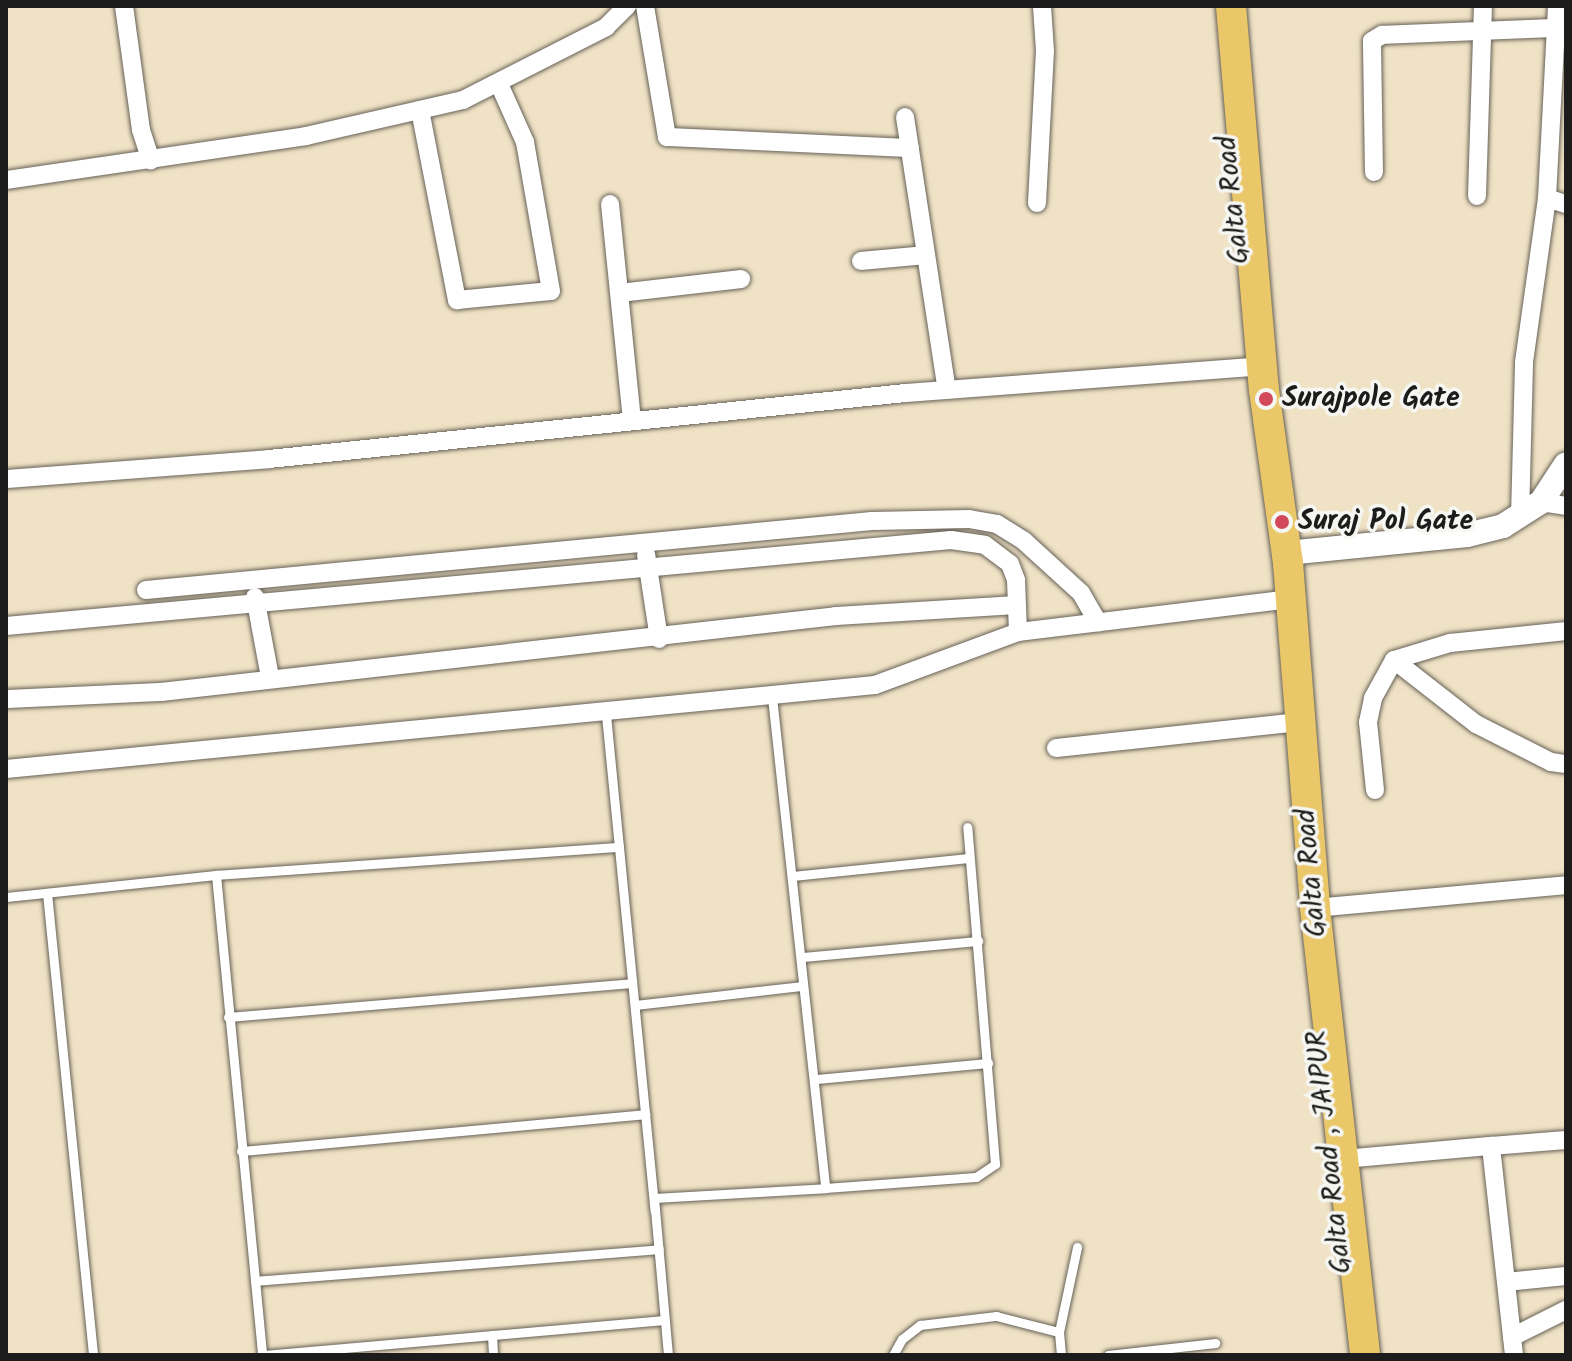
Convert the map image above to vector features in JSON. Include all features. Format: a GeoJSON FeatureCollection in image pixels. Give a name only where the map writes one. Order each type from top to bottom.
{"type":"FeatureCollection","features":[{"type":"Feature","properties":{"kind":"main road","name":"Galta Road"},"geometry":{"type":"LineString","coordinates":[[1215,6],[1260,374],[1287,553],[1315,908],[1365,1355]]}},
{"type":"Feature","properties":{"kind":"main road"},"geometry":{"type":"LineString","coordinates":[[1231,6],[1260,374]]}},
{"type":"Feature","properties":{"kind":"main road","name":"Galta Road , JAIPUR"},"geometry":{"type":"LineString","coordinates":[[1319,949],[1314,992],[1351,1355]]}},
{"type":"Feature","properties":{"kind":"street"},"geometry":{"type":"LineString","coordinates":[[124,6],[141,130],[151,160]]}},
{"type":"Feature","properties":{"kind":"street"},"geometry":{"type":"LineString","coordinates":[[645,6],[667,137],[910,148]]}},
{"type":"Feature","properties":{"kind":"street"},"geometry":{"type":"LineString","coordinates":[[1037,203],[1045,51],[1042,6]]}},
{"type":"Feature","properties":{"kind":"street"},"geometry":{"type":"LineString","coordinates":[[1477,196],[1486,30],[1483,6]]}},
{"type":"Feature","properties":{"kind":"street"},"geometry":{"type":"LineString","coordinates":[[1520,517],[1524,362],[1547,198],[1557,6]]}},
{"type":"Feature","properties":{"kind":"street"},"geometry":{"type":"LineString","coordinates":[[6,180],[306,136],[463,100],[606,27],[626,7]]}},
{"type":"Feature","properties":{"kind":"street"},"geometry":{"type":"LineString","coordinates":[[1374,172],[1372,41],[1382,35],[1557,28]]}},
{"type":"Feature","properties":{"kind":"street"},"geometry":{"type":"LineString","coordinates":[[420,110],[457,300],[551,291],[525,142],[499,84]]}},
{"type":"Feature","properties":{"kind":"street"},"geometry":{"type":"LineString","coordinates":[[905,117],[947,390]]}},
{"type":"Feature","properties":{"kind":"street"},"geometry":{"type":"LineString","coordinates":[[1547,198],[1566,204]]}},
{"type":"Feature","properties":{"kind":"street"},"geometry":{"type":"LineString","coordinates":[[610,204],[632,421]]}},
{"type":"Feature","properties":{"kind":"street"},"geometry":{"type":"LineString","coordinates":[[861,261],[926,255]]}},
{"type":"Feature","properties":{"kind":"street"},"geometry":{"type":"LineString","coordinates":[[620,293],[741,279]]}},
{"type":"Feature","properties":{"kind":"street"},"geometry":{"type":"LineString","coordinates":[[6,479],[947,390],[1260,374]]}},
{"type":"Feature","properties":{"kind":"street"},"geometry":{"type":"LineString","coordinates":[[1287,553],[1467,535],[1520,517],[1541,502],[1566,464]]}},
{"type":"Feature","properties":{"kind":"street"},"geometry":{"type":"LineString","coordinates":[[1541,502],[1566,506]]}},
{"type":"Feature","properties":{"kind":"street"},"geometry":{"type":"LineString","coordinates":[[6,626],[253,592],[874,532],[969,519],[997,524],[1017,553],[1081,593],[1098,622]]}},
{"type":"Feature","properties":{"kind":"street"},"geometry":{"type":"LineString","coordinates":[[874,532],[973,542],[998,552],[1017,553]]}},
{"type":"Feature","properties":{"kind":"street"},"geometry":{"type":"LineString","coordinates":[[146,590],[253,592],[646,553]]}},
{"type":"Feature","properties":{"kind":"street"},"geometry":{"type":"LineString","coordinates":[[646,553],[659,639]]}},
{"type":"Feature","properties":{"kind":"street"},"geometry":{"type":"LineString","coordinates":[[1017,553],[1018,632]]}},
{"type":"Feature","properties":{"kind":"street"},"geometry":{"type":"LineString","coordinates":[[253,592],[270,677]]}},
{"type":"Feature","properties":{"kind":"street"},"geometry":{"type":"LineString","coordinates":[[6,769],[606,715],[875,685],[1018,632],[1290,599]]}},
{"type":"Feature","properties":{"kind":"street"},"geometry":{"type":"LineString","coordinates":[[6,699],[161,692],[270,677],[659,639],[836,616],[1017,605]]}},
{"type":"Feature","properties":{"kind":"street"},"geometry":{"type":"LineString","coordinates":[[1375,790],[1368,722],[1373,698],[1394,660],[1450,643],[1566,631]]}},
{"type":"Feature","properties":{"kind":"street"},"geometry":{"type":"LineString","coordinates":[[1394,660],[1476,724],[1551,762],[1566,764]]}},
{"type":"Feature","properties":{"kind":"street"},"geometry":{"type":"LineString","coordinates":[[1056,748],[1300,722]]}},
{"type":"Feature","properties":{"kind":"street"},"geometry":{"type":"LineString","coordinates":[[1315,908],[1566,885]]}},
{"type":"Feature","properties":{"kind":"street"},"geometry":{"type":"LineString","coordinates":[[1344,1159],[1566,1140]]}},
{"type":"Feature","properties":{"kind":"street"},"geometry":{"type":"LineString","coordinates":[[1491,1146],[1513,1346],[1566,1310]]}},
{"type":"Feature","properties":{"kind":"street"},"geometry":{"type":"LineString","coordinates":[[1506,1282],[1566,1276]]}},
{"type":"Feature","properties":{"kind":"lane"},"geometry":{"type":"LineString","coordinates":[[772,697],[816,1079],[825,1188]]}},
{"type":"Feature","properties":{"kind":"lane"},"geometry":{"type":"LineString","coordinates":[[606,715],[668,1355]]}},
{"type":"Feature","properties":{"kind":"lane"},"geometry":{"type":"LineString","coordinates":[[655,1211],[654,1198],[976,1177],[987,1172],[997,1151],[967,827]]}},
{"type":"Feature","properties":{"kind":"lane"},"geometry":{"type":"LineString","coordinates":[[6,897],[216,875],[619,847]]}},
{"type":"Feature","properties":{"kind":"lane"},"geometry":{"type":"LineString","coordinates":[[792,876],[969,858]]}},
{"type":"Feature","properties":{"kind":"lane"},"geometry":{"type":"LineString","coordinates":[[216,875],[263,1355],[664,1320]]}},
{"type":"Feature","properties":{"kind":"lane"},"geometry":{"type":"LineString","coordinates":[[47,893],[93,1355]]}},
{"type":"Feature","properties":{"kind":"lane"},"geometry":{"type":"LineString","coordinates":[[802,957],[978,941]]}},
{"type":"Feature","properties":{"kind":"lane"},"geometry":{"type":"LineString","coordinates":[[228,1017],[632,983]]}},
{"type":"Feature","properties":{"kind":"lane"},"geometry":{"type":"LineString","coordinates":[[635,1005],[803,986]]}},
{"type":"Feature","properties":{"kind":"lane"},"geometry":{"type":"LineString","coordinates":[[816,1079],[988,1063]]}},
{"type":"Feature","properties":{"kind":"lane"},"geometry":{"type":"LineString","coordinates":[[241,1151],[645,1114]]}},
{"type":"Feature","properties":{"kind":"lane"},"geometry":{"type":"LineString","coordinates":[[1061,1355],[1059,1332],[1077,1247]]}},
{"type":"Feature","properties":{"kind":"lane"},"geometry":{"type":"LineString","coordinates":[[255,1281],[659,1249]]}},
{"type":"Feature","properties":{"kind":"lane"},"geometry":{"type":"LineString","coordinates":[[893,1355],[902,1339],[920,1325],[996,1316],[1059,1332]]}},
{"type":"Feature","properties":{"kind":"lane"},"geometry":{"type":"LineString","coordinates":[[492,1335],[493,1355]]}},
{"type":"Feature","properties":{"kind":"lane"},"geometry":{"type":"LineString","coordinates":[[1108,1355],[1215,1343]]}},
{"type":"Feature","properties":{"kind":"place","name":"Surajpole Gate"},"geometry":{"type":"Point","coordinates":[1266,399]}},
{"type":"Feature","properties":{"kind":"place","name":"Suraj Pol Gate"},"geometry":{"type":"Point","coordinates":[1282,522]}}]}
